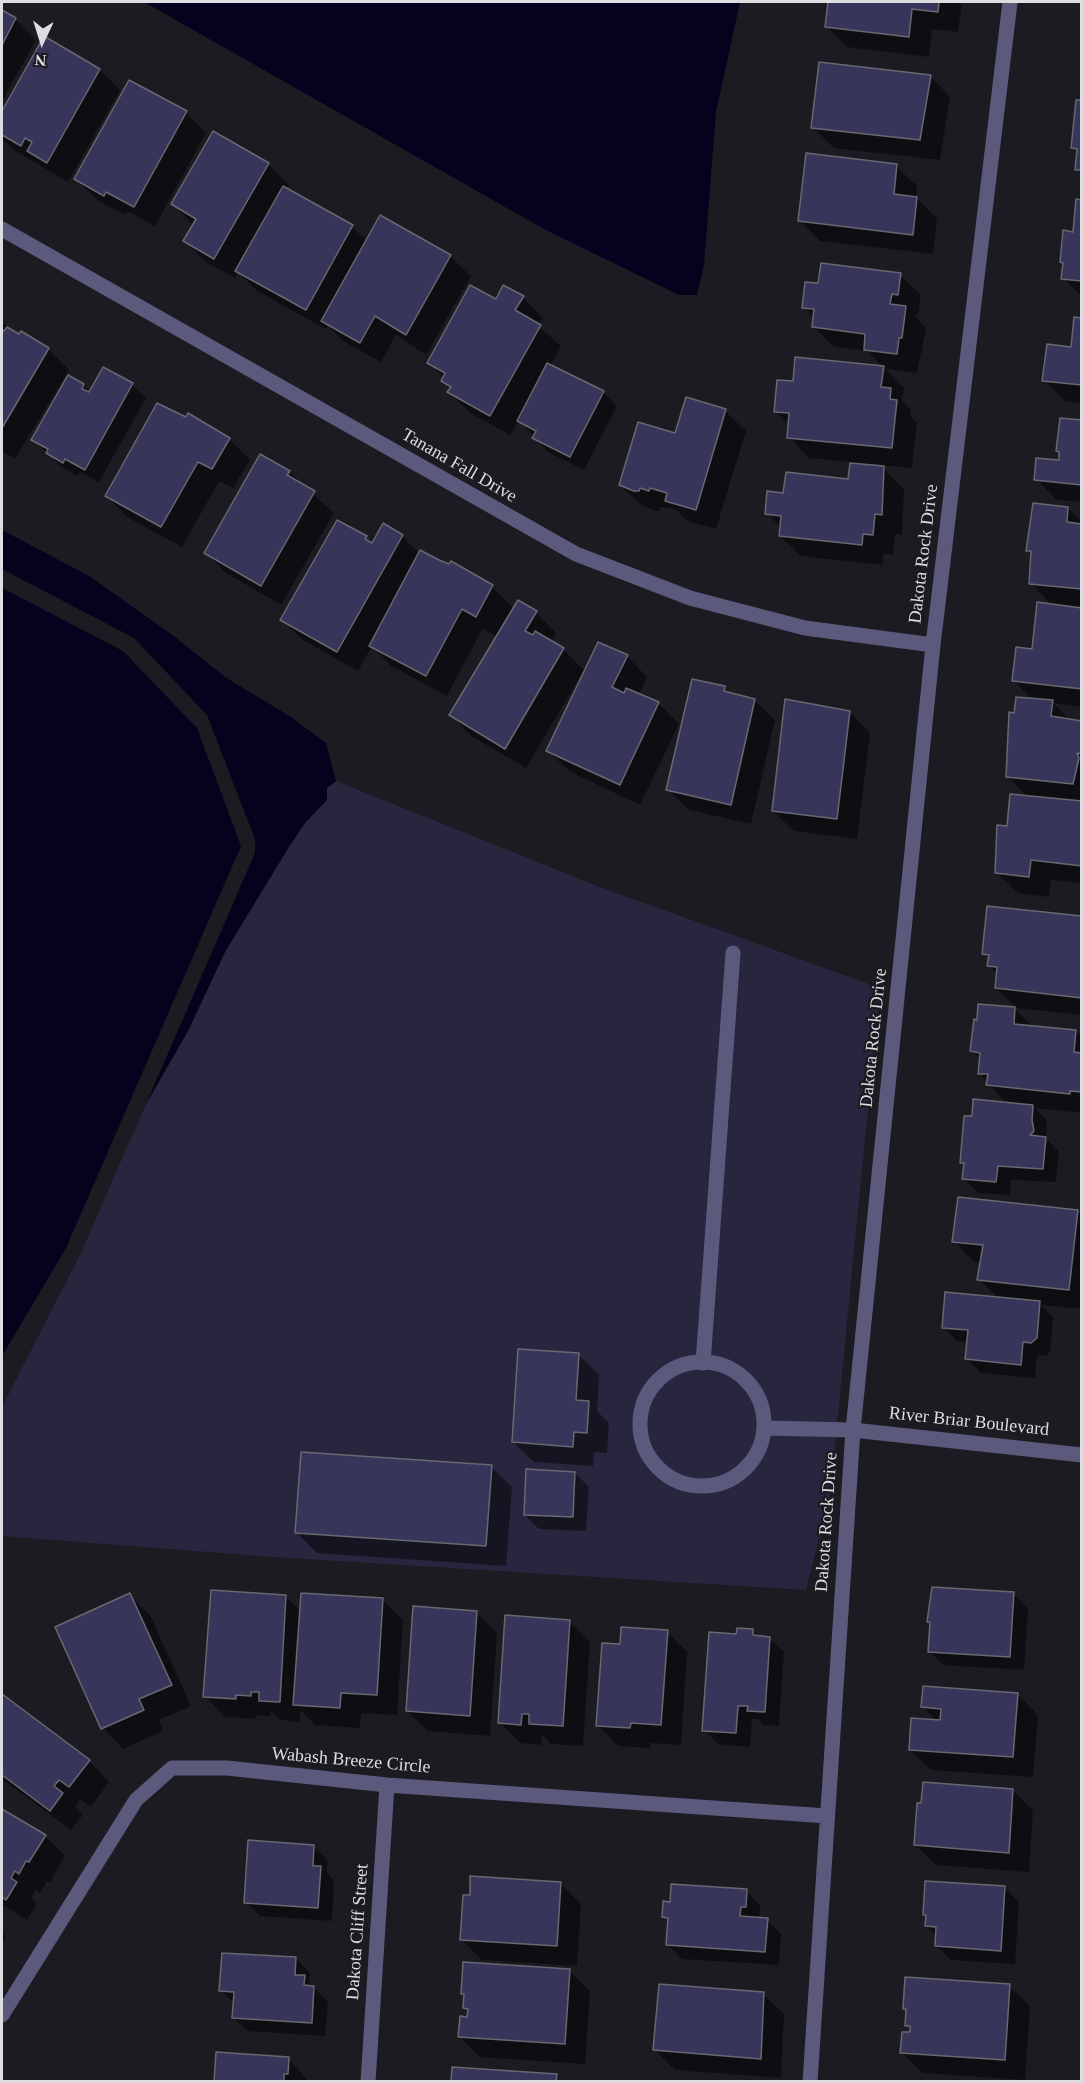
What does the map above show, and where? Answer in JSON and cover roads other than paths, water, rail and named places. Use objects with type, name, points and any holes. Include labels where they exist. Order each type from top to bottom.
[{"type":"street","name":"Dakota Rock Drive","points":[[810,2082],[853,1430],[933,645],[1010,2]]},
{"type":"street","name":"Tanana Fall Drive","points":[[2,229],[576,554],[690,598],[805,628],[933,645]]},
{"type":"street","points":[[702,1363],[733,953]]},
{"type":"street","points":[[691,1362],[712,1362],[732,1369],[748,1382],[759,1398],[765,1418],[764,1428],[764,1438],[756,1456],[743,1472],[726,1482],[706,1487],[686,1485],[667,1476],[651,1462],[642,1443],[639,1422],[643,1401],[654,1383],[671,1370],[691,1362]]},
{"type":"street","name":"River Briar Boulevard","points":[[764,1428],[853,1430],[1082,1455]]},
{"type":"street","name":"Wabash Breeze Circle","points":[[2,2015],[136,1800],[172,1768],[227,1768],[387,1785],[827,1816]]},
{"type":"street","name":"Dakota Cliff Street","points":[[368,2082],[387,1785]]}]
